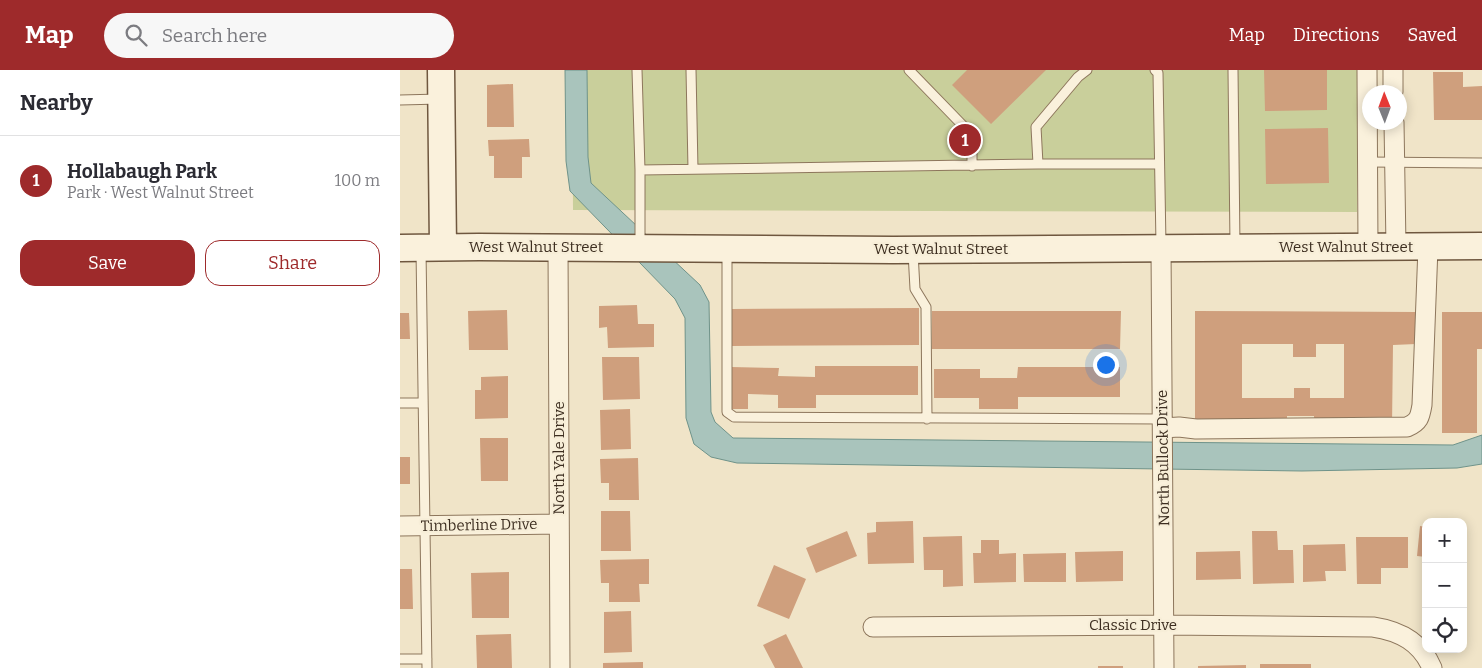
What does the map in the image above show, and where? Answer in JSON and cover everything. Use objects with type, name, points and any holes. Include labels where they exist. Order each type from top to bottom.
[{"type":"main road","points":[[421,248],[441,99],[441,70]]},
{"type":"main road","name":"West Walnut Street","points":[[421,248],[640,247],[913,250],[1482,246]]},
{"type":"street","points":[[1367,70],[1368,247]]},
{"type":"street","points":[[1393,70],[1393,85]]},
{"type":"street","points":[[1394,130],[1396,247]]},
{"type":"street","points":[[1162,427],[1196,429],[1408,427],[1415,424],[1420,418],[1422,404],[1428,247]]},
{"type":"street","name":"North Yale Drive","points":[[558,248],[560,668]]},
{"type":"street","name":"North Bullock Drive","points":[[1161,248],[1164,668]]},
{"type":"street","name":"Timberline Drive","points":[[400,526],[559,524]]},
{"type":"street","name":"Classic Drive","points":[[873,628],[1164,625],[1373,627],[1392,630],[1415,644],[1427,656],[1432,668]]},
{"type":"lane","points":[[637,70],[640,247]]},
{"type":"lane","points":[[691,70],[693,169]]},
{"type":"lane","points":[[909,70],[972,136],[972,166]]},
{"type":"lane","points":[[1038,164],[1036,127],[1078,77],[1087,70]]},
{"type":"lane","points":[[1155,70],[1158,73],[1161,248]]},
{"type":"lane","points":[[1233,70],[1235,248]]},
{"type":"lane","points":[[400,100],[441,99]]},
{"type":"lane","points":[[1368,162],[1482,163]]},
{"type":"lane","points":[[640,170],[1160,164]]},
{"type":"lane","points":[[400,659],[427,663],[421,248]]},
{"type":"lane","points":[[727,248],[728,412],[734,417],[927,419],[1162,427]]},
{"type":"lane","points":[[913,250],[915,289],[926,306],[927,419]]},
{"type":"lane","points":[[400,403],[423,403]]},
{"type":"green space","points":[[572,70],[1357,70],[1357,212],[573,210]]},
{"type":"water","points":[[565,70],[587,70],[588,157],[591,183],[700,285],[709,302],[711,412],[715,422],[733,438],[1453,445],[1482,435],[1482,464],[1457,468],[1302,471],[737,463],[711,457],[694,444],[686,418],[685,318],[675,299],[570,191],[566,161]]},
{"type":"building","points":[[967,70],[1046,70],[991,124],[952,85]]},
{"type":"building","points":[[1264,70],[1327,70],[1327,110],[1265,111]]},
{"type":"building","points":[[1433,72],[1463,72],[1463,87],[1482,86],[1482,120],[1434,120]]},
{"type":"building","points":[[513,84],[514,127],[487,127],[487,85]]},
{"type":"building","points":[[1328,128],[1329,183],[1266,184],[1265,129]]},
{"type":"building","points":[[529,139],[530,157],[522,157],[522,178],[494,178],[494,156],[489,156],[488,140]]},
{"type":"building","points":[[637,305],[638,324],[654,324],[654,347],[608,348],[607,327],[599,328],[599,306]]},
{"type":"building","points":[[919,308],[919,345],[731,346],[731,309]]},
{"type":"building","points":[[507,310],[508,350],[469,350],[468,311]]},
{"type":"building","points":[[932,311],[1121,311],[1120,349],[932,349]]},
{"type":"building","points":[[1195,311],[1416,312],[1416,344],[1393,345],[1392,426],[1314,425],[1314,416],[1287,416],[1287,425],[1195,425]],"holes":[[[1242,344],[1293,344],[1293,357],[1316,357],[1316,344],[1344,344],[1344,398],[1310,398],[1310,388],[1294,388],[1294,398],[1242,398]]]},
{"type":"building","points":[[1442,312],[1482,312],[1482,349],[1477,349],[1477,433],[1442,433]]},
{"type":"building","points":[[400,313],[409,313],[410,339],[400,339]]},
{"type":"building","points":[[602,357],[639,357],[640,399],[603,400]]},
{"type":"building","points":[[815,366],[918,366],[918,395],[816,395],[816,408],[778,408],[778,395],[748,394],[748,409],[731,409],[731,367],[779,368],[778,376],[815,377]]},
{"type":"building","points":[[1018,367],[1120,367],[1120,397],[1018,397],[1018,409],[979,409],[979,398],[934,398],[934,369],[980,369],[980,378],[1017,378]]},
{"type":"building","points":[[508,376],[508,418],[475,419],[475,390],[481,390],[481,377]]},
{"type":"building","points":[[630,409],[631,449],[601,450],[600,410]]},
{"type":"building","points":[[480,438],[508,438],[508,481],[481,481]]},
{"type":"building","points":[[400,457],[410,457],[410,484],[400,484]]},
{"type":"building","points":[[638,458],[639,500],[609,500],[609,483],[601,483],[600,459]]},
{"type":"building","points":[[601,511],[630,511],[631,551],[601,551]]},
{"type":"building","points":[[913,521],[914,563],[868,564],[867,533],[876,532],[876,522]]},
{"type":"building","points":[[1420,526],[1422,526],[1422,557],[1417,556]]},
{"type":"building","points":[[847,531],[857,556],[816,573],[806,548]]},
{"type":"building","points":[[1252,531],[1277,531],[1278,550],[1293,550],[1294,583],[1253,584]]},
{"type":"building","points":[[962,536],[963,586],[943,587],[943,570],[924,570],[923,537]]},
{"type":"building","points":[[1356,537],[1408,537],[1408,568],[1381,568],[1381,584],[1357,584]]},
{"type":"building","points":[[981,540],[999,540],[999,554],[1016,553],[1016,582],[974,583],[973,553],[981,553]]},
{"type":"building","points":[[1345,544],[1346,571],[1325,571],[1326,581],[1303,582],[1303,545]]},
{"type":"building","points":[[1123,551],[1123,581],[1076,582],[1075,552]]},
{"type":"building","points":[[1240,551],[1241,579],[1196,580],[1196,552]]},
{"type":"building","points":[[1066,553],[1066,582],[1024,582],[1023,554]]},
{"type":"building","points":[[649,559],[649,584],[639,584],[640,602],[609,602],[609,583],[601,583],[600,560]]},
{"type":"building","points":[[774,565],[806,579],[789,619],[757,606]]},
{"type":"building","points":[[400,569],[412,569],[413,609],[400,609]]},
{"type":"building","points":[[509,572],[509,618],[472,618],[471,573]]},
{"type":"building","points":[[631,611],[632,652],[604,653],[604,612]]},
{"type":"building","points":[[511,634],[512,668],[477,668],[476,635]]},
{"type":"building","points":[[786,634],[803,668],[775,668],[763,645]]},
{"type":"building","points":[[643,662],[643,668],[603,668],[603,663]]},
{"type":"building","points":[[1260,664],[1311,664],[1311,668],[1260,668]]},
{"type":"building","points":[[1246,665],[1246,668],[1198,668],[1198,666]]},
{"type":"building","points":[[1098,666],[1123,666],[1123,668],[1098,668]]},
{"type":"place","name":"Hollabaugh Park","points":[[965,140]]}]
